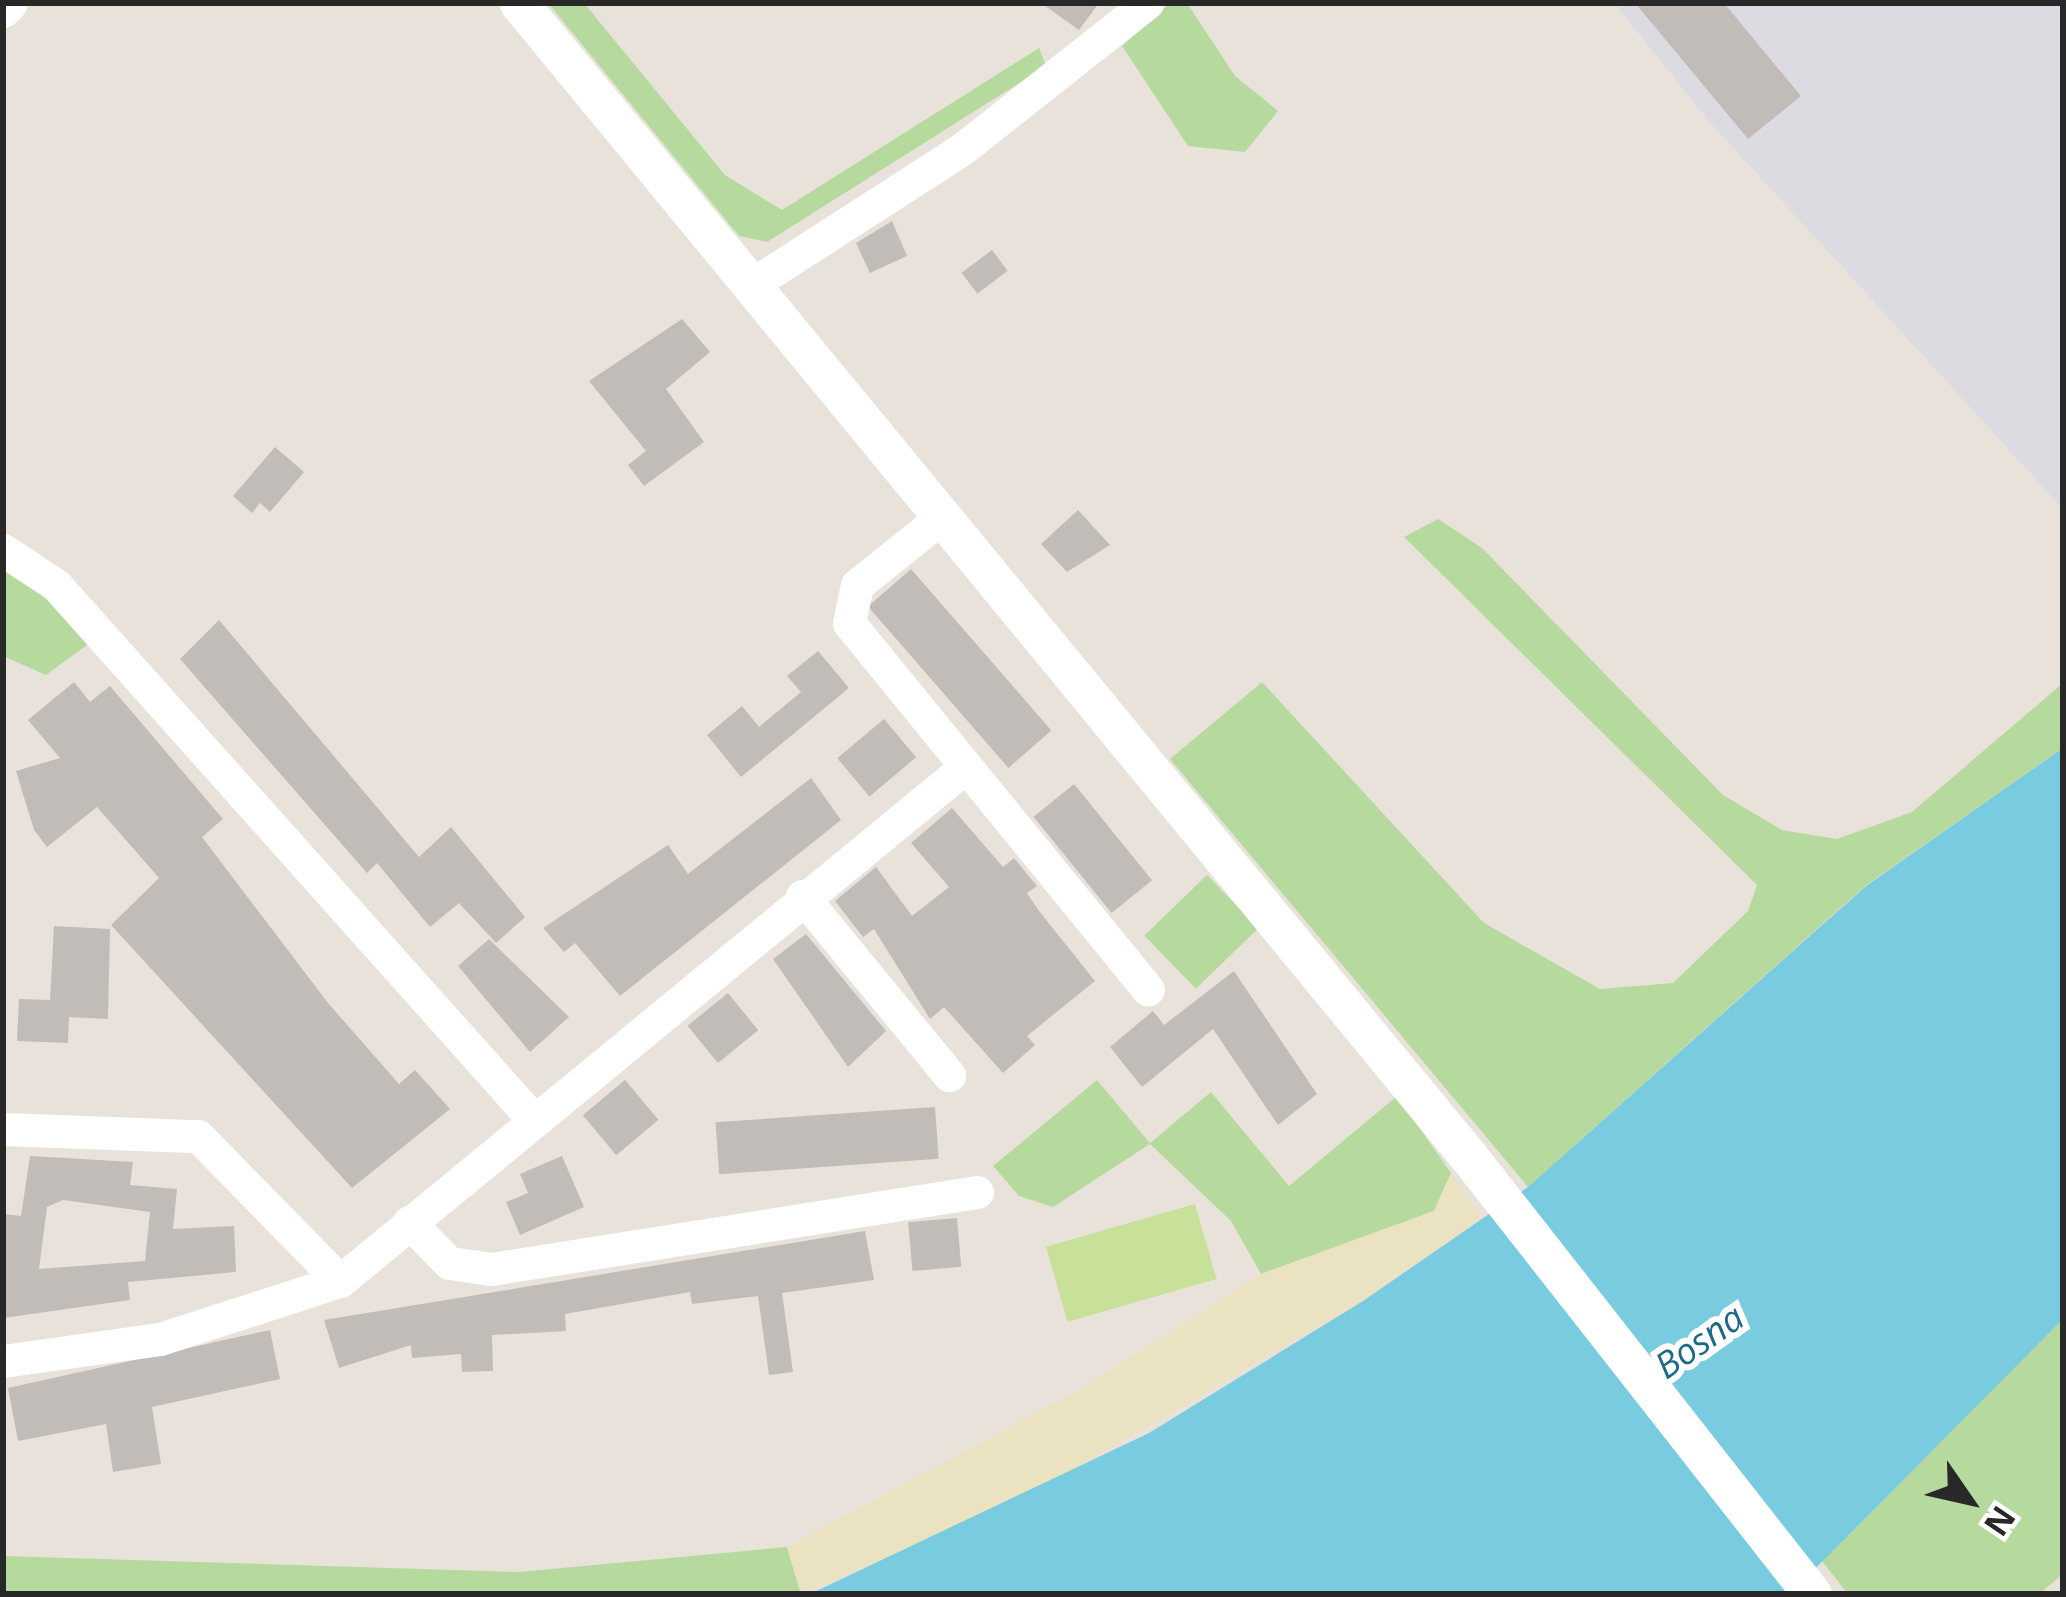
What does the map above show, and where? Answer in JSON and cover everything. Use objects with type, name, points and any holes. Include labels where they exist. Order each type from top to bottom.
[{"type":"street","points":[[3,11],[11,3]]},
{"type":"street","points":[[519,3],[938,520],[1469,1157],[1812,1594]]},
{"type":"street","points":[[751,285],[962,149],[1148,3]]},
{"type":"street","points":[[938,520],[857,585],[847,611],[964,768],[1148,989]]},
{"type":"street","points":[[3,550],[71,602],[532,1118]]},
{"type":"street","points":[[3,1360],[160,1339],[340,1281],[802,896],[964,768]]},
{"type":"street","points":[[802,896],[949,1075]]},
{"type":"street","points":[[3,1129],[198,1136],[340,1281]]},
{"type":"street","points":[[409,1222],[449,1263],[476,1270],[977,1192]]},
{"type":"shaded area","points":[[1614,3],[2063,3],[2063,509],[1708,120]]},
{"type":"green space","points":[[548,3],[584,3],[725,175],[782,210],[1039,48],[1046,66],[767,242],[739,236]]},
{"type":"green space","points":[[1170,3],[1187,3],[1235,76],[1278,111],[1245,152],[1188,146],[1122,46]]},
{"type":"green space","points":[[1438,519],[1482,548],[1723,795],[1782,830],[1837,839],[1912,812],[2063,683],[2063,748],[1865,886],[1528,1187],[1170,759],[1262,682],[1484,923],[1600,989],[1673,983],[1748,911],[1757,885],[1404,537]]},
{"type":"green space","points":[[3,567],[34,581],[91,642],[46,675],[3,656]]},
{"type":"green space","points":[[1207,875],[1258,928],[1196,989],[1144,935]]},
{"type":"green space","points":[[1097,1080],[1150,1143],[1211,1092],[1289,1186],[1397,1096],[1451,1173],[1434,1211],[1261,1274],[1231,1221],[1150,1144],[1053,1207],[1019,1196],[993,1166]]},
{"type":"green space","points":[[1195,1204],[1216,1279],[1068,1322],[1046,1247]]},
{"type":"green space","points":[[2063,1319],[2063,1574],[2039,1594],[1848,1594],[1821,1560]]},
{"type":"green space","points":[[787,1547],[801,1594],[3,1594],[3,1556],[519,1572]]},
{"type":"sand","points":[[1451,1173],[1481,1218],[1363,1301],[1023,1499],[801,1594],[787,1547],[1081,1389],[1261,1274],[1434,1211]]},
{"type":"water","name":"Bosna","points":[[2063,748],[2063,1319],[1790,1594],[810,1594],[1149,1433],[1363,1301],[1528,1187],[1866,886]]},
{"type":"building","points":[[1041,3],[1099,3],[1079,30]]},
{"type":"building","points":[[1635,3],[1724,3],[1801,96],[1748,139]]},
{"type":"building","points":[[892,221],[907,256],[870,273],[856,243]]},
{"type":"building","points":[[992,250],[1008,271],[977,294],[962,273]]},
{"type":"building","points":[[682,319],[710,352],[666,389],[704,442],[644,486],[628,465],[646,451],[589,381]]},
{"type":"building","points":[[275,447],[304,472],[270,512],[260,503],[252,513],[233,496]]},
{"type":"building","points":[[1078,510],[1110,545],[1067,572],[1041,544]]},
{"type":"building","points":[[911,569],[1051,731],[1008,768],[868,606]]},
{"type":"building","points":[[219,620],[419,857],[451,827],[525,917],[496,943],[459,903],[430,927],[377,863],[367,873],[180,659]]},
{"type":"building","points":[[818,651],[849,688],[741,777],[707,735],[742,706],[759,727],[801,692],[787,676]]},
{"type":"building","points":[[74,682],[90,702],[110,686],[223,819],[202,837],[328,1003],[399,1084],[415,1070],[450,1109],[352,1188],[111,925],[159,878],[97,807],[47,847],[34,830],[16,771],[60,758],[28,720]]},
{"type":"building","points":[[884,719],[916,757],[869,797],[837,758]]},
{"type":"building","points":[[811,778],[841,820],[620,996],[575,943],[564,952],[543,928],[668,845],[688,874]]},
{"type":"building","points":[[1074,784],[1152,880],[1112,913],[1034,817]]},
{"type":"building","points":[[952,808],[1003,867],[1014,858],[1037,886],[1027,893],[1095,981],[1027,1036],[1035,1045],[1003,1073],[944,1007],[930,1019],[874,929],[863,937],[835,901],[876,867],[912,916],[949,887],[911,843]]},
{"type":"building","points":[[54,926],[110,929],[108,1019],[69,1017],[68,1043],[17,1041],[19,999],[50,1000]]},
{"type":"building","points":[[806,934],[886,1031],[848,1067],[773,959]]},
{"type":"building","points":[[489,939],[569,1017],[530,1052],[458,966]]},
{"type":"building","points":[[1234,971],[1317,1094],[1278,1125],[1213,1029],[1142,1087],[1110,1047],[1153,1011],[1164,1025]]},
{"type":"building","points":[[728,993],[758,1030],[718,1063],[688,1026]]},
{"type":"building","points":[[625,1080],[658,1120],[616,1155],[583,1115]]},
{"type":"building","points":[[935,1107],[939,1159],[719,1174],[716,1122]]},
{"type":"building","points":[[30,1156],[133,1162],[130,1185],[177,1189],[173,1229],[234,1226],[236,1272],[128,1282],[130,1300],[3,1318],[3,1214],[21,1216]],"holes":[[[63,1200],[150,1212],[145,1261],[39,1269],[47,1207]]]},
{"type":"building","points":[[562,1156],[584,1207],[520,1235],[506,1202],[528,1193],[520,1174]]},
{"type":"building","points":[[957,1218],[961,1267],[912,1271],[908,1222]]},
{"type":"building","points":[[865,1231],[874,1280],[782,1293],[793,1372],[769,1375],[758,1296],[692,1304],[690,1292],[565,1314],[566,1331],[492,1335],[493,1371],[462,1372],[461,1354],[412,1358],[411,1345],[339,1368],[324,1320]]},
{"type":"building","points":[[270,1330],[280,1379],[152,1407],[161,1464],[113,1472],[106,1424],[18,1441],[8,1388]]}]
